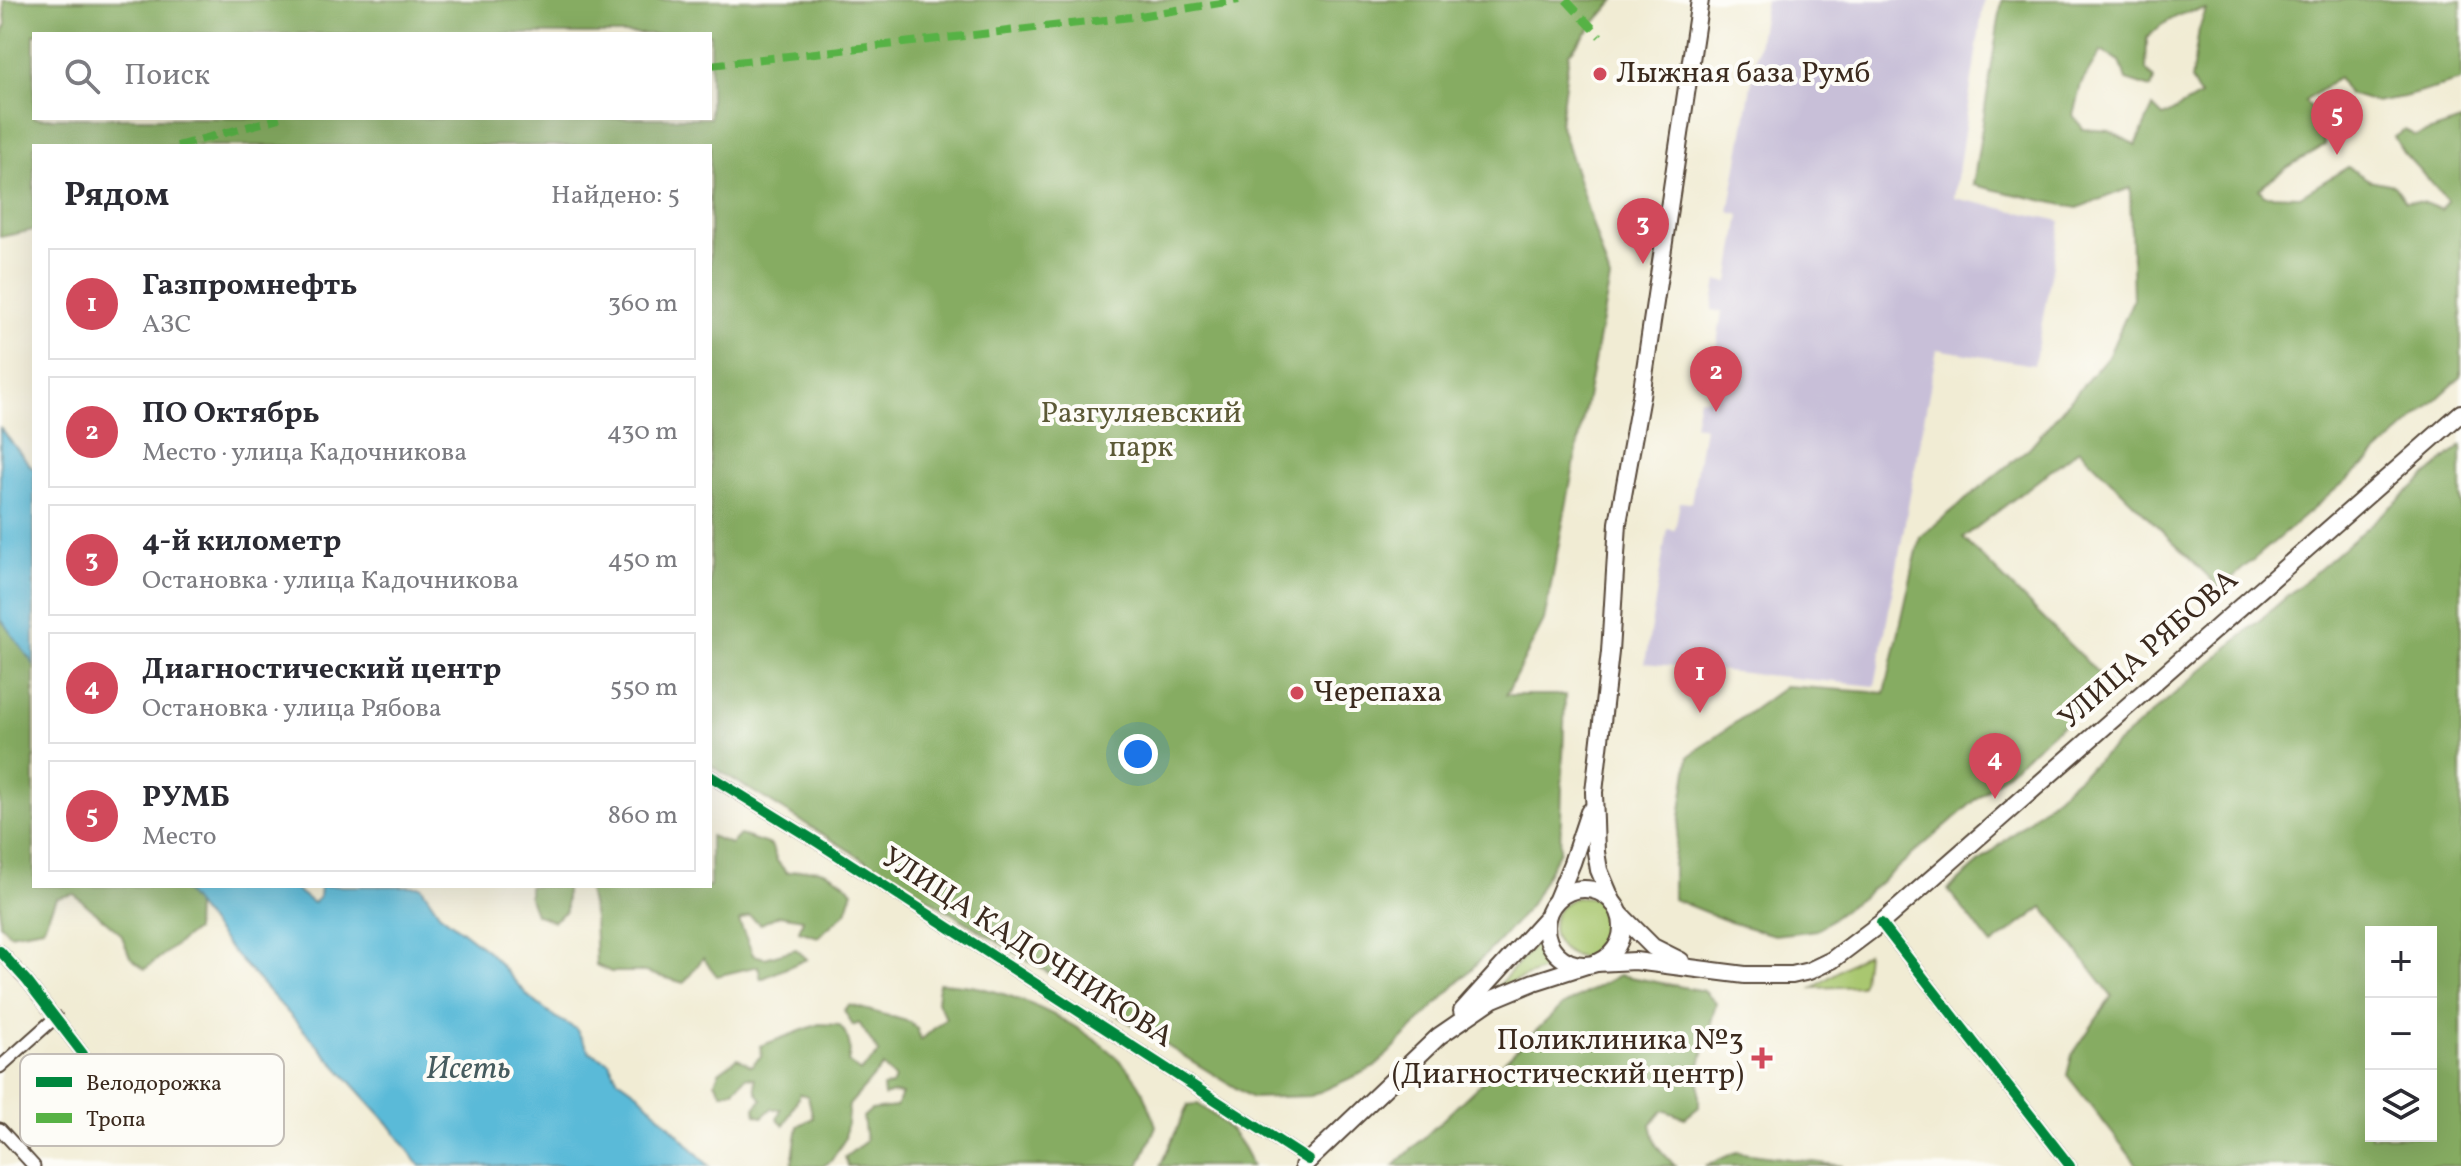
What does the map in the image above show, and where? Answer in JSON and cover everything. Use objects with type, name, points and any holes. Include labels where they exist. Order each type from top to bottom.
[{"type":"main road","points":[[1439,1036],[1547,917],[1582,837],[1594,792],[1610,652],[1618,523],[1641,396],[1700,0]]},
{"type":"main road","name":"УЛИЦА РЯБОВА","points":[[1697,968],[1771,977],[1798,974],[1832,960],[1881,923],[2461,413]]},
{"type":"main road","points":[[1547,917],[1547,935],[1554,951],[1569,962],[1591,964],[1611,954],[1620,938],[1621,920],[1599,870],[1594,792]]},
{"type":"main road","points":[[1556,901],[1580,889],[1598,892],[1653,947],[1697,968]]},
{"type":"main road","name":"УЛИЦА КАДОЧНИКОВА","points":[[1306,1163],[1439,1036],[1493,999],[1591,964],[1622,960],[1697,968]]},
{"type":"street","name":"УЛИЦА КАДОЧНИКОВА","points":[[712,777],[853,865],[1306,1163]]},
{"type":"street","points":[[1881,923],[2070,1166]]},
{"type":"street","points":[[0,951],[83,1054]]},
{"type":"street","points":[[0,1067],[56,1017]]},
{"type":"street","points":[[0,1129],[34,1166]]},
{"type":"shaded area","points":[[1766,0],[1984,0],[1954,198],[2061,221],[2034,365],[1937,349],[1875,686],[1645,663],[1667,529],[1675,530],[1680,502],[1691,503],[1704,427],[1694,425],[1699,398],[1708,399],[1722,312],[1712,310],[1717,281],[1729,282],[1740,215],[1729,212]]},
{"type":"green space","name":"Разгуляевский парк","points":[[3,0],[1615,0],[1569,53],[1560,123],[1610,279],[1544,621],[1506,695],[1565,695],[1560,850],[1530,906],[1375,1067],[1311,1096],[1252,1098],[712,766],[712,144],[32,144],[32,230],[0,237],[0,43],[6,24]]},
{"type":"green space","points":[[2002,0],[2461,0],[2461,81],[2375,102],[2348,94],[2338,78],[2305,101],[2317,118],[2325,145],[2259,189],[2264,195],[2300,196],[2348,167],[2369,180],[2394,185],[2406,201],[2423,202],[2441,210],[2448,201],[2403,152],[2394,137],[2405,130],[2416,136],[2461,121],[2461,377],[2362,467],[2220,588],[2079,449],[1963,538],[2109,684],[1874,888],[1817,930],[1774,935],[1730,922],[1673,899],[1673,865],[1689,756],[1786,686],[1885,693],[1920,537],[2030,447],[2109,355],[2133,300],[2130,188],[2077,208],[1973,185]],"holes":[[[2206,10],[2199,29],[2191,80],[2200,96],[2163,117],[2153,107],[2136,145],[2109,131],[2083,129],[2073,115],[2081,84],[2101,51],[2120,61],[2126,80],[2151,88],[2154,79],[2146,70],[2147,38],[2174,18]]]},
{"type":"green space","points":[[2461,446],[2461,1166],[2138,1166],[2067,1075],[2072,1055],[2112,996],[2043,907],[1992,945],[1948,890]]},
{"type":"green space","points":[[0,618],[32,662],[32,888],[182,888],[196,905],[195,930],[145,969],[130,957],[121,934],[74,894],[56,898],[43,928],[10,934],[0,924]]},
{"type":"green space","points":[[740,835],[771,845],[777,861],[787,873],[806,869],[823,871],[853,891],[846,912],[818,937],[799,931],[803,919],[779,915],[761,924],[749,916],[739,921],[753,955],[765,958],[796,949],[807,959],[761,979],[758,966],[717,976],[703,958],[684,983],[645,972],[611,972],[596,965],[594,918],[587,888],[712,888],[712,837],[731,844]]},
{"type":"green space","points":[[529,888],[566,888],[566,911],[553,921],[535,914]]},
{"type":"green space","points":[[1583,897],[1594,899],[1604,906],[1611,916],[1611,938],[1604,948],[1594,955],[1583,957],[1572,955],[1562,948],[1555,938],[1553,927],[1555,916],[1562,906],[1572,899]]},
{"type":"green space","points":[[1540,939],[1545,952],[1557,965],[1496,988]]},
{"type":"green space","points":[[1866,953],[1860,986],[1813,988]]},
{"type":"green space","points":[[1619,975],[1704,991],[1716,1003],[1699,1069],[1699,1107],[1685,1118],[1663,1110],[1651,1124],[1656,1145],[1675,1166],[1394,1166],[1562,1006]]},
{"type":"green space","points":[[939,983],[981,988],[1025,1002],[1072,1025],[1114,1056],[1143,1091],[1156,1126],[1139,1166],[848,1166],[845,1157],[866,1141],[863,1117],[871,1110],[896,1107],[902,1094],[884,1096],[883,1087],[892,1085],[895,1079],[883,1066],[849,1105],[845,1139],[831,1161],[823,1166],[794,1166],[798,1126],[813,1118],[808,1096],[800,1094],[784,1126],[777,1119],[781,1109],[771,1109],[762,1117],[756,1115],[755,1108],[762,1100],[756,1091],[755,1078],[746,1077],[734,1090],[722,1093],[715,1082],[719,1072],[738,1058],[751,1066],[762,1055],[760,1046],[819,1024],[839,1025],[849,1042],[848,1062],[860,1072],[879,1053],[859,1023],[853,1026],[844,1010],[850,1005],[910,1022],[921,1040],[946,1018],[937,1002]]},
{"type":"green space","points":[[1198,1104],[1230,1130],[1252,1166],[1160,1166],[1188,1105]]},
{"type":"green space","points":[[1736,1152],[1843,1166],[1705,1166]]},
{"type":"water","points":[[0,428],[32,468],[32,662],[0,618]]},
{"type":"water","name":"Исеть","points":[[182,888],[294,888],[313,903],[319,898],[320,888],[422,888],[439,913],[489,952],[529,997],[576,1029],[590,1052],[609,1062],[617,1078],[638,1093],[709,1166],[420,1166],[388,1123],[232,951]]},
{"type":"marked path","points":[[712,65],[1140,16],[1239,0]]},
{"type":"marked path","points":[[1566,0],[1600,36]]},
{"type":"marked path","points":[[184,144],[273,120]]},
{"type":"cycle path","points":[[712,777],[1308,1160]]},
{"type":"cycle path","points":[[1881,923],[2070,1166]]},
{"type":"cycle path","points":[[0,951],[83,1054]]},
{"type":"place","name":"Лыжная база Румб","points":[[1600,74]]},
{"type":"place","name":"РУМБ","points":[[2337,155]]},
{"type":"place","name":"4-й километр","points":[[1643,264]]},
{"type":"place","name":"ПО Октябрь","points":[[1716,412]]},
{"type":"place","name":"Черепаха","points":[[1297,693]]},
{"type":"place","name":"Газпромнефть","points":[[1700,713]]},
{"type":"place","name":"Диагностический центр","points":[[1995,799]]},
{"type":"place","name":"Поликлиника №3 (Диагностический центр)","points":[[1762,1058]]}]
